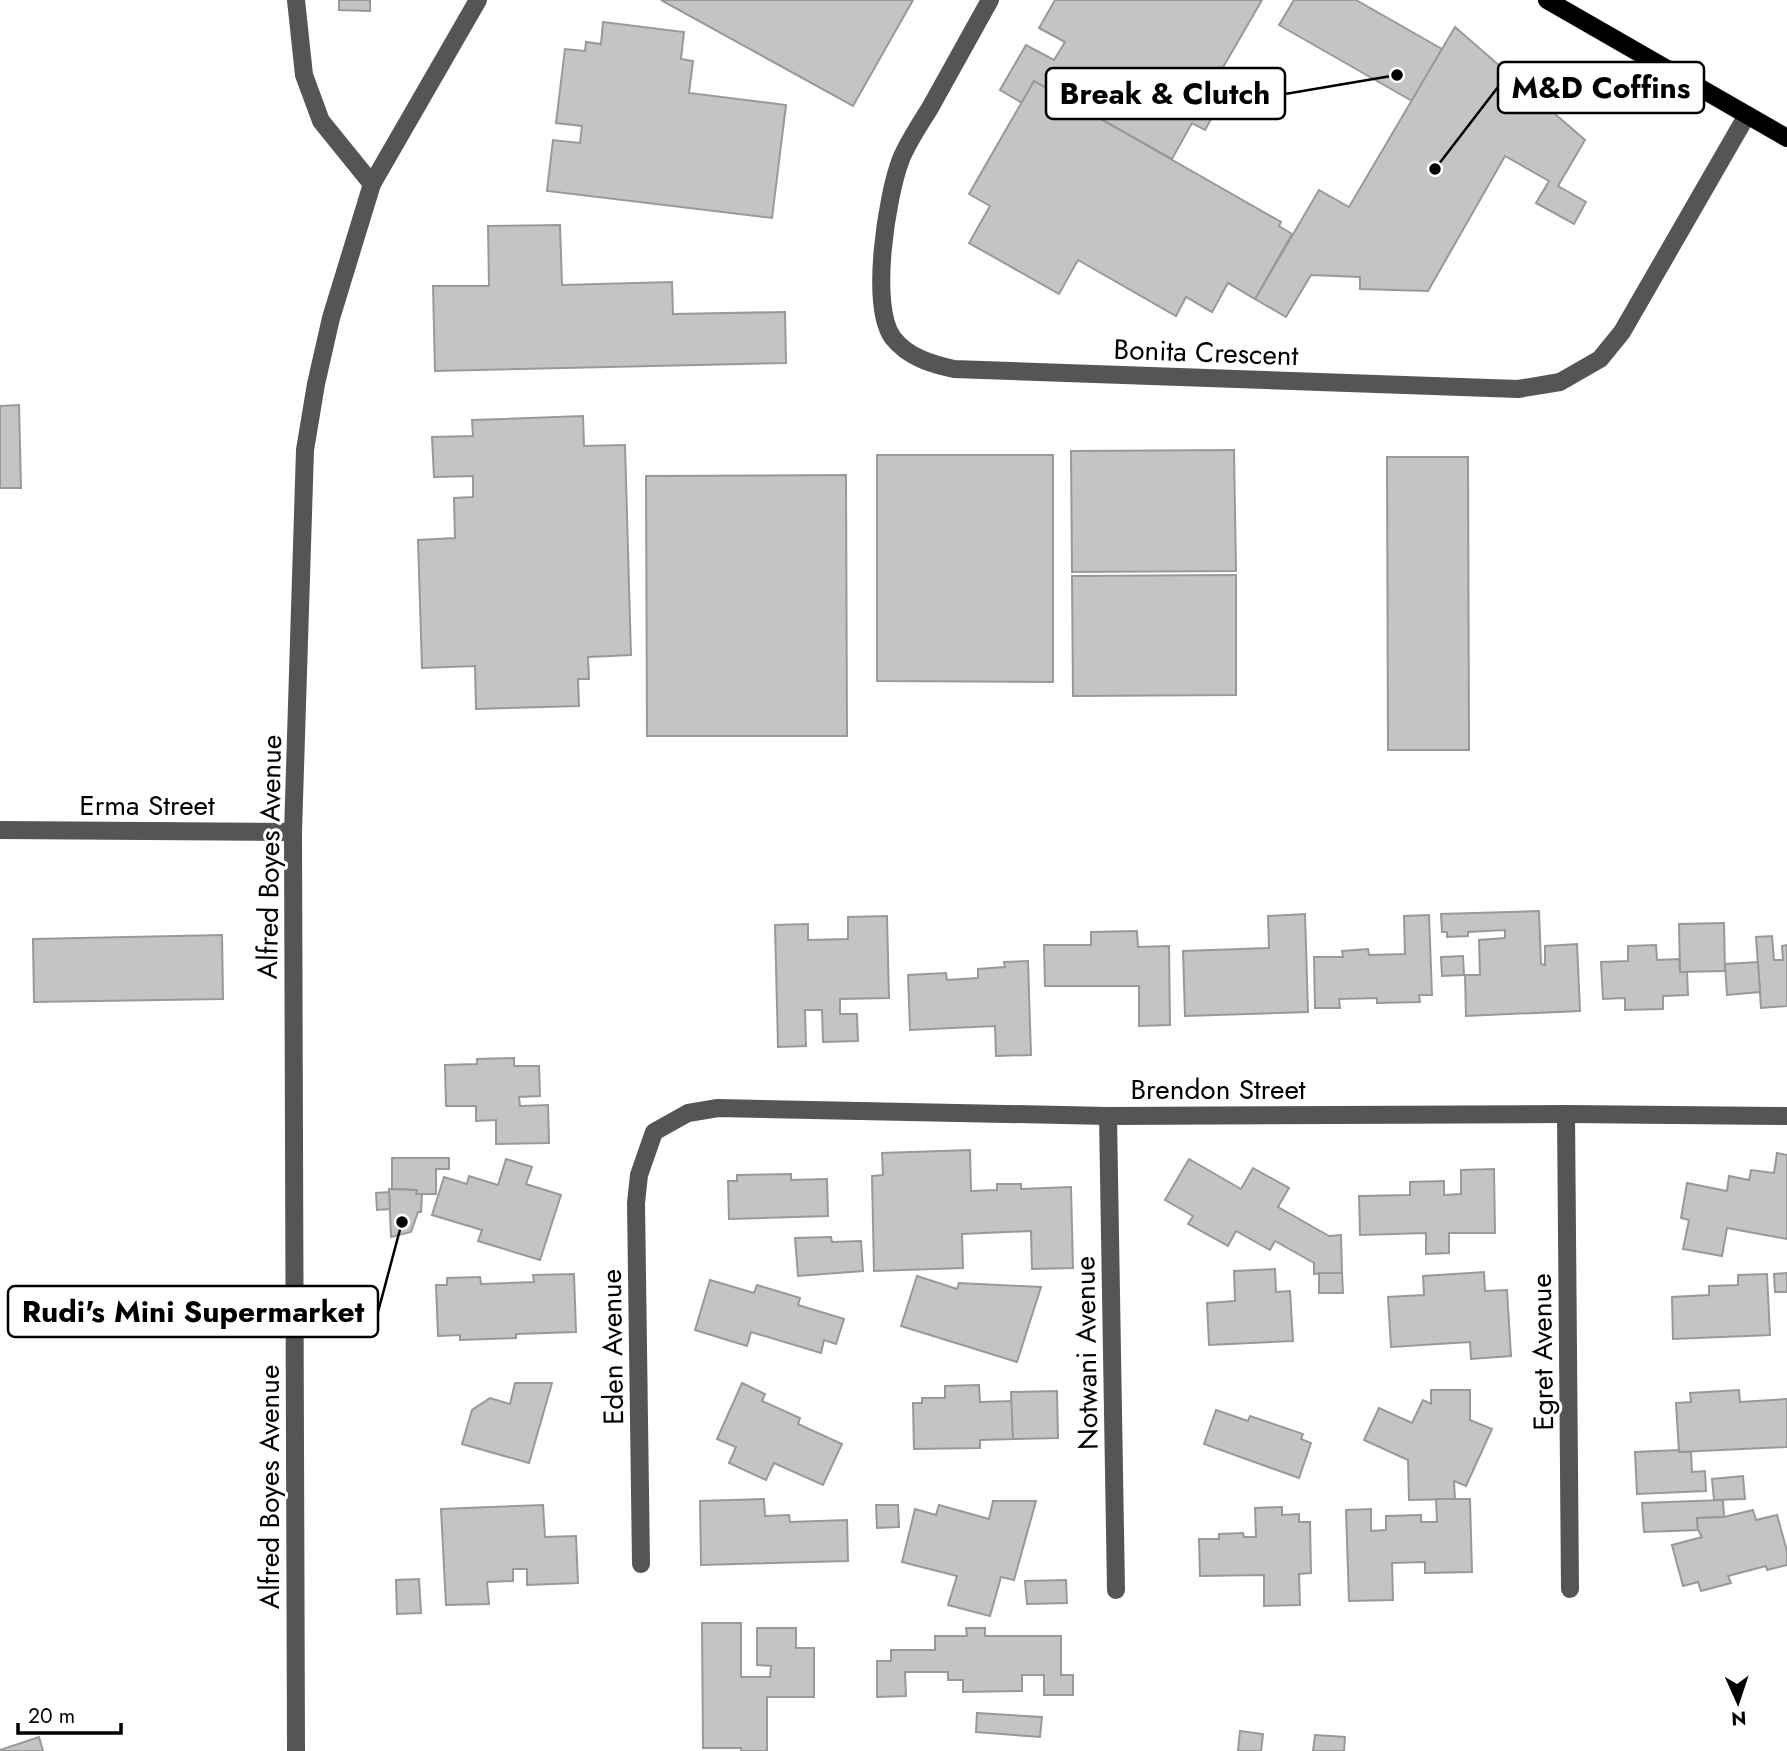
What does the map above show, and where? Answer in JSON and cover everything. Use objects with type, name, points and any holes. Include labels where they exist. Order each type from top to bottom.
[{"type":"main road","points":[[1548,0],[1787,138]]},
{"type":"street","points":[[296,0],[304,75],[321,121],[372,184]]},
{"type":"street","name":"Alfred Boyes Avenue","points":[[296,1751],[293,832],[305,450],[331,318],[372,184],[478,0]]},
{"type":"street","name":"Bonita Crescent","points":[[990,0],[901,159],[888,207],[883,247],[881,289],[886,322],[892,337],[907,351],[928,364],[954,369],[1518,389],[1560,382],[1600,359],[1622,332],[1746,115]]},
{"type":"street","name":"Erma Street","points":[[0,830],[293,832]]},
{"type":"street","name":"Brendon Street","points":[[654,1132],[688,1113],[718,1108],[1108,1116],[1787,1116]]},
{"type":"street","name":"Egret Avenue","points":[[1566,1114],[1570,1589]]},
{"type":"street","name":"Notwani Avenue","points":[[1108,1116],[1116,1590]]},
{"type":"street","name":"Eden Avenue","points":[[641,1564],[636,1203],[639,1175],[654,1132]]},
{"type":"building","points":[[339,0],[370,0],[370,11],[339,10]]},
{"type":"building","points":[[661,0],[913,0],[853,106]]},
{"type":"building","points":[[1055,0],[1262,0],[1218,76],[1231,84],[1205,130],[1192,123],[1172,159],[1034,81],[1022,103],[1000,90],[1026,45],[1054,60],[1065,42],[1039,28]]},
{"type":"building","points":[[1294,0],[1356,0],[1442,49],[1412,101],[1279,25]]},
{"type":"building","points":[[603,22],[684,32],[681,59],[693,61],[689,93],[786,105],[772,218],[547,191],[553,140],[580,143],[582,126],[556,123],[565,49],[585,51],[586,42],[601,44]]},
{"type":"building","points":[[1455,27],[1585,140],[1558,186],[1586,202],[1574,224],[1536,203],[1549,181],[1505,156],[1428,291],[1360,289],[1360,277],[1311,275],[1286,317],[1255,299],[1319,190],[1349,207]]},
{"type":"building","points":[[1034,81],[1281,222],[1279,226],[1292,234],[1255,299],[1228,283],[1212,312],[1186,297],[1176,316],[1078,260],[1059,294],[969,243],[990,206],[969,194]]},
{"type":"building","points":[[560,225],[562,285],[672,282],[673,314],[785,312],[786,363],[435,371],[433,286],[489,286],[488,226]]},
{"type":"building","points":[[19,405],[21,488],[0,488],[0,406]]},
{"type":"building","points":[[583,416],[584,446],[625,445],[631,655],[588,657],[589,679],[578,679],[579,706],[476,709],[475,666],[422,668],[418,540],[455,538],[454,498],[473,497],[473,476],[434,477],[432,437],[473,436],[472,420]]},
{"type":"building","points":[[1234,450],[1236,571],[1072,572],[1071,451]]},
{"type":"building","points":[[877,455],[1053,455],[1053,682],[877,681]]},
{"type":"building","points":[[1387,457],[1468,457],[1469,750],[1388,750]]},
{"type":"building","points":[[846,475],[847,736],[647,736],[646,476]]},
{"type":"building","points":[[1236,575],[1236,695],[1073,696],[1072,576]]},
{"type":"building","points":[[1539,911],[1541,964],[1545,965],[1545,946],[1577,944],[1580,1011],[1466,1016],[1465,975],[1480,975],[1479,940],[1505,938],[1505,930],[1468,932],[1468,936],[1447,937],[1447,932],[1442,932],[1441,914]]},
{"type":"building","points":[[1305,914],[1308,1012],[1185,1016],[1183,951],[1269,948],[1268,916]]},
{"type":"building","points":[[1429,915],[1432,995],[1419,995],[1420,1002],[1377,1003],[1377,998],[1339,999],[1340,1008],[1315,1008],[1314,957],[1343,957],[1342,951],[1368,949],[1369,955],[1405,954],[1404,916]]},
{"type":"building","points":[[887,916],[889,998],[840,999],[840,1014],[857,1014],[858,1041],[823,1042],[822,1010],[805,1010],[806,1046],[778,1047],[775,925],[808,924],[808,940],[848,939],[848,917]]},
{"type":"building","points":[[1724,923],[1725,971],[1680,972],[1679,924]]},
{"type":"building","points":[[1137,931],[1138,947],[1169,946],[1170,1025],[1139,1026],[1139,986],[1045,986],[1044,945],[1091,945],[1091,932]]},
{"type":"building","points":[[222,935],[223,999],[34,1002],[33,939]]},
{"type":"building","points":[[1772,936],[1774,960],[1783,960],[1782,946],[1787,945],[1787,1006],[1761,1008],[1756,937]]},
{"type":"building","points":[[1656,945],[1657,960],[1679,959],[1680,972],[1687,972],[1688,995],[1663,996],[1663,1009],[1625,1010],[1625,998],[1603,999],[1601,962],[1628,961],[1628,946]]},
{"type":"building","points":[[1463,956],[1464,975],[1442,976],[1441,957]]},
{"type":"building","points":[[1028,961],[1031,1055],[996,1056],[995,1026],[910,1030],[908,975],[946,973],[947,980],[978,978],[978,969],[1005,967],[1004,962]]},
{"type":"building","points":[[1758,962],[1760,992],[1727,995],[1725,964]]},
{"type":"building","points":[[514,1058],[514,1066],[539,1066],[540,1096],[519,1097],[520,1106],[548,1105],[549,1143],[496,1144],[496,1120],[476,1121],[476,1106],[446,1106],[445,1065],[477,1064],[477,1059]]},
{"type":"building","points":[[970,1150],[971,1191],[997,1190],[997,1184],[1021,1184],[1021,1189],[1071,1187],[1073,1268],[1032,1269],[1031,1231],[962,1234],[963,1268],[874,1271],[872,1176],[883,1175],[882,1153]]},
{"type":"building","points":[[1777,1153],[1787,1155],[1787,1239],[1727,1228],[1722,1256],[1683,1249],[1689,1220],[1681,1218],[1687,1183],[1727,1191],[1729,1176],[1749,1180],[1751,1170],[1774,1173]]},
{"type":"building","points":[[392,1158],[449,1158],[449,1169],[436,1169],[436,1194],[416,1194],[417,1190],[392,1189]]},
{"type":"building","points":[[506,1159],[532,1167],[526,1184],[561,1195],[540,1260],[478,1241],[482,1230],[432,1215],[444,1177],[467,1184],[469,1176],[498,1185]]},
{"type":"building","points":[[1189,1159],[1241,1189],[1253,1168],[1289,1188],[1278,1207],[1329,1236],[1341,1235],[1342,1273],[1314,1274],[1314,1263],[1275,1241],[1270,1250],[1236,1231],[1228,1246],[1188,1224],[1193,1216],[1165,1200]]},
{"type":"building","points":[[1494,1169],[1495,1233],[1449,1233],[1449,1253],[1426,1254],[1426,1233],[1360,1235],[1359,1196],[1410,1195],[1410,1182],[1444,1181],[1444,1195],[1461,1194],[1461,1170]]},
{"type":"building","points":[[791,1174],[791,1180],[827,1179],[828,1216],[729,1219],[728,1181],[737,1181],[737,1175]]},
{"type":"building","points":[[389,1189],[417,1190],[416,1194],[422,1194],[421,1212],[418,1212],[411,1232],[391,1237]]},
{"type":"building","points":[[389,1192],[390,1209],[377,1210],[376,1193]]},
{"type":"building","points":[[831,1237],[832,1242],[861,1241],[863,1271],[798,1276],[795,1238]]},
{"type":"building","points":[[1275,1269],[1276,1292],[1290,1291],[1293,1341],[1209,1345],[1207,1303],[1235,1301],[1234,1271]]},
{"type":"building","points":[[1484,1272],[1485,1291],[1507,1290],[1511,1356],[1471,1359],[1470,1342],[1391,1347],[1388,1297],[1424,1295],[1423,1276]]},
{"type":"building","points":[[1319,1273],[1342,1273],[1343,1293],[1319,1293]]},
{"type":"building","points":[[1787,1273],[1787,1292],[1775,1292],[1774,1274]]},
{"type":"building","points":[[574,1274],[576,1332],[516,1334],[516,1338],[460,1340],[460,1335],[438,1336],[436,1285],[447,1285],[447,1278],[480,1277],[481,1284],[534,1282],[533,1275]]},
{"type":"building","points":[[1767,1274],[1770,1335],[1673,1339],[1672,1297],[1709,1295],[1709,1286],[1738,1285],[1738,1275]]},
{"type":"building","points":[[917,1276],[957,1289],[959,1283],[1041,1287],[1017,1362],[901,1326]]},
{"type":"building","points":[[710,1280],[754,1293],[757,1285],[800,1298],[798,1305],[844,1319],[836,1344],[824,1340],[821,1353],[751,1332],[747,1346],[695,1330]]},
{"type":"building","points":[[515,1383],[552,1383],[529,1463],[462,1444],[472,1410],[490,1398],[510,1404]]},
{"type":"building","points":[[742,1383],[765,1394],[762,1401],[800,1418],[798,1424],[842,1444],[823,1485],[774,1463],[766,1480],[729,1463],[736,1447],[717,1439]]},
{"type":"building","points":[[979,1385],[980,1402],[1012,1401],[1013,1439],[980,1440],[980,1448],[914,1449],[913,1403],[922,1403],[922,1398],[945,1398],[945,1386]]},
{"type":"building","points":[[1431,1390],[1470,1390],[1470,1420],[1492,1429],[1466,1486],[1454,1481],[1455,1499],[1409,1500],[1408,1460],[1364,1440],[1379,1408],[1412,1423],[1423,1400],[1431,1404]]},
{"type":"building","points":[[1739,1390],[1740,1402],[1787,1399],[1787,1447],[1679,1452],[1676,1403],[1691,1402],[1690,1393]]},
{"type":"building","points":[[1057,1391],[1058,1438],[1013,1439],[1011,1392]]},
{"type":"building","points":[[1216,1410],[1248,1421],[1250,1416],[1303,1434],[1301,1439],[1311,1443],[1299,1478],[1204,1444]]},
{"type":"building","points":[[1635,1452],[1691,1452],[1692,1472],[1705,1471],[1706,1491],[1637,1494]]},
{"type":"building","points":[[1743,1476],[1745,1499],[1714,1500],[1712,1479]]},
{"type":"building","points":[[764,1499],[765,1516],[789,1515],[790,1522],[847,1520],[848,1561],[701,1565],[700,1501]]},
{"type":"building","points":[[1436,1499],[1470,1499],[1472,1572],[1425,1573],[1425,1562],[1392,1563],[1393,1600],[1349,1601],[1346,1510],[1371,1509],[1371,1531],[1386,1530],[1386,1516],[1421,1515],[1421,1522],[1437,1522]]},
{"type":"building","points":[[1723,1500],[1724,1517],[1697,1518],[1698,1530],[1644,1532],[1642,1503]]},
{"type":"building","points":[[993,1501],[1036,1501],[1014,1580],[1001,1577],[990,1616],[948,1605],[957,1576],[902,1562],[915,1509],[936,1515],[939,1505],[989,1519]]},
{"type":"building","points":[[543,1505],[545,1537],[576,1536],[578,1583],[527,1585],[527,1569],[513,1569],[513,1581],[487,1582],[489,1604],[446,1605],[441,1509]]},
{"type":"building","points":[[876,1505],[898,1505],[899,1527],[877,1528]]},
{"type":"building","points":[[1282,1507],[1282,1515],[1299,1514],[1299,1522],[1310,1522],[1311,1573],[1299,1574],[1300,1605],[1264,1606],[1264,1575],[1200,1576],[1199,1539],[1219,1539],[1219,1534],[1243,1533],[1244,1537],[1256,1537],[1255,1508]]},
{"type":"building","points":[[1753,1510],[1756,1520],[1777,1515],[1787,1551],[1787,1565],[1767,1570],[1766,1566],[1728,1576],[1731,1583],[1701,1591],[1698,1582],[1683,1586],[1672,1545],[1702,1537],[1697,1518],[1724,1517]]},
{"type":"building","points":[[419,1579],[421,1613],[397,1614],[396,1580]]},
{"type":"building","points":[[1066,1580],[1067,1603],[1027,1604],[1025,1581]]},
{"type":"building","points":[[702,1623],[741,1623],[741,1677],[770,1677],[771,1666],[757,1665],[757,1628],[796,1628],[796,1648],[814,1648],[814,1697],[767,1697],[767,1751],[703,1748]]},
{"type":"building","points":[[966,1628],[985,1628],[985,1636],[1061,1636],[1061,1675],[1073,1675],[1073,1695],[1044,1695],[1044,1675],[1022,1675],[1022,1691],[963,1692],[963,1680],[948,1680],[948,1672],[905,1672],[906,1696],[877,1697],[877,1661],[891,1661],[891,1650],[935,1650],[935,1636],[967,1636]]},
{"type":"building","points":[[977,1713],[1042,1717],[1040,1737],[976,1732]]},
{"type":"building","points":[[1240,1731],[1263,1734],[1261,1751],[1238,1751]]},
{"type":"building","points":[[1315,1735],[1345,1737],[1344,1751],[1313,1751]]},
{"type":"building","points":[[39,1737],[43,1751],[0,1751],[0,1750]]},
{"type":"place","name":"Break & Clutch","points":[[1397,75]]},
{"type":"place","name":"M&D Coffins","points":[[1435,169]]},
{"type":"place","name":"Rudi's Mini Supermarket","points":[[402,1222]]}]
